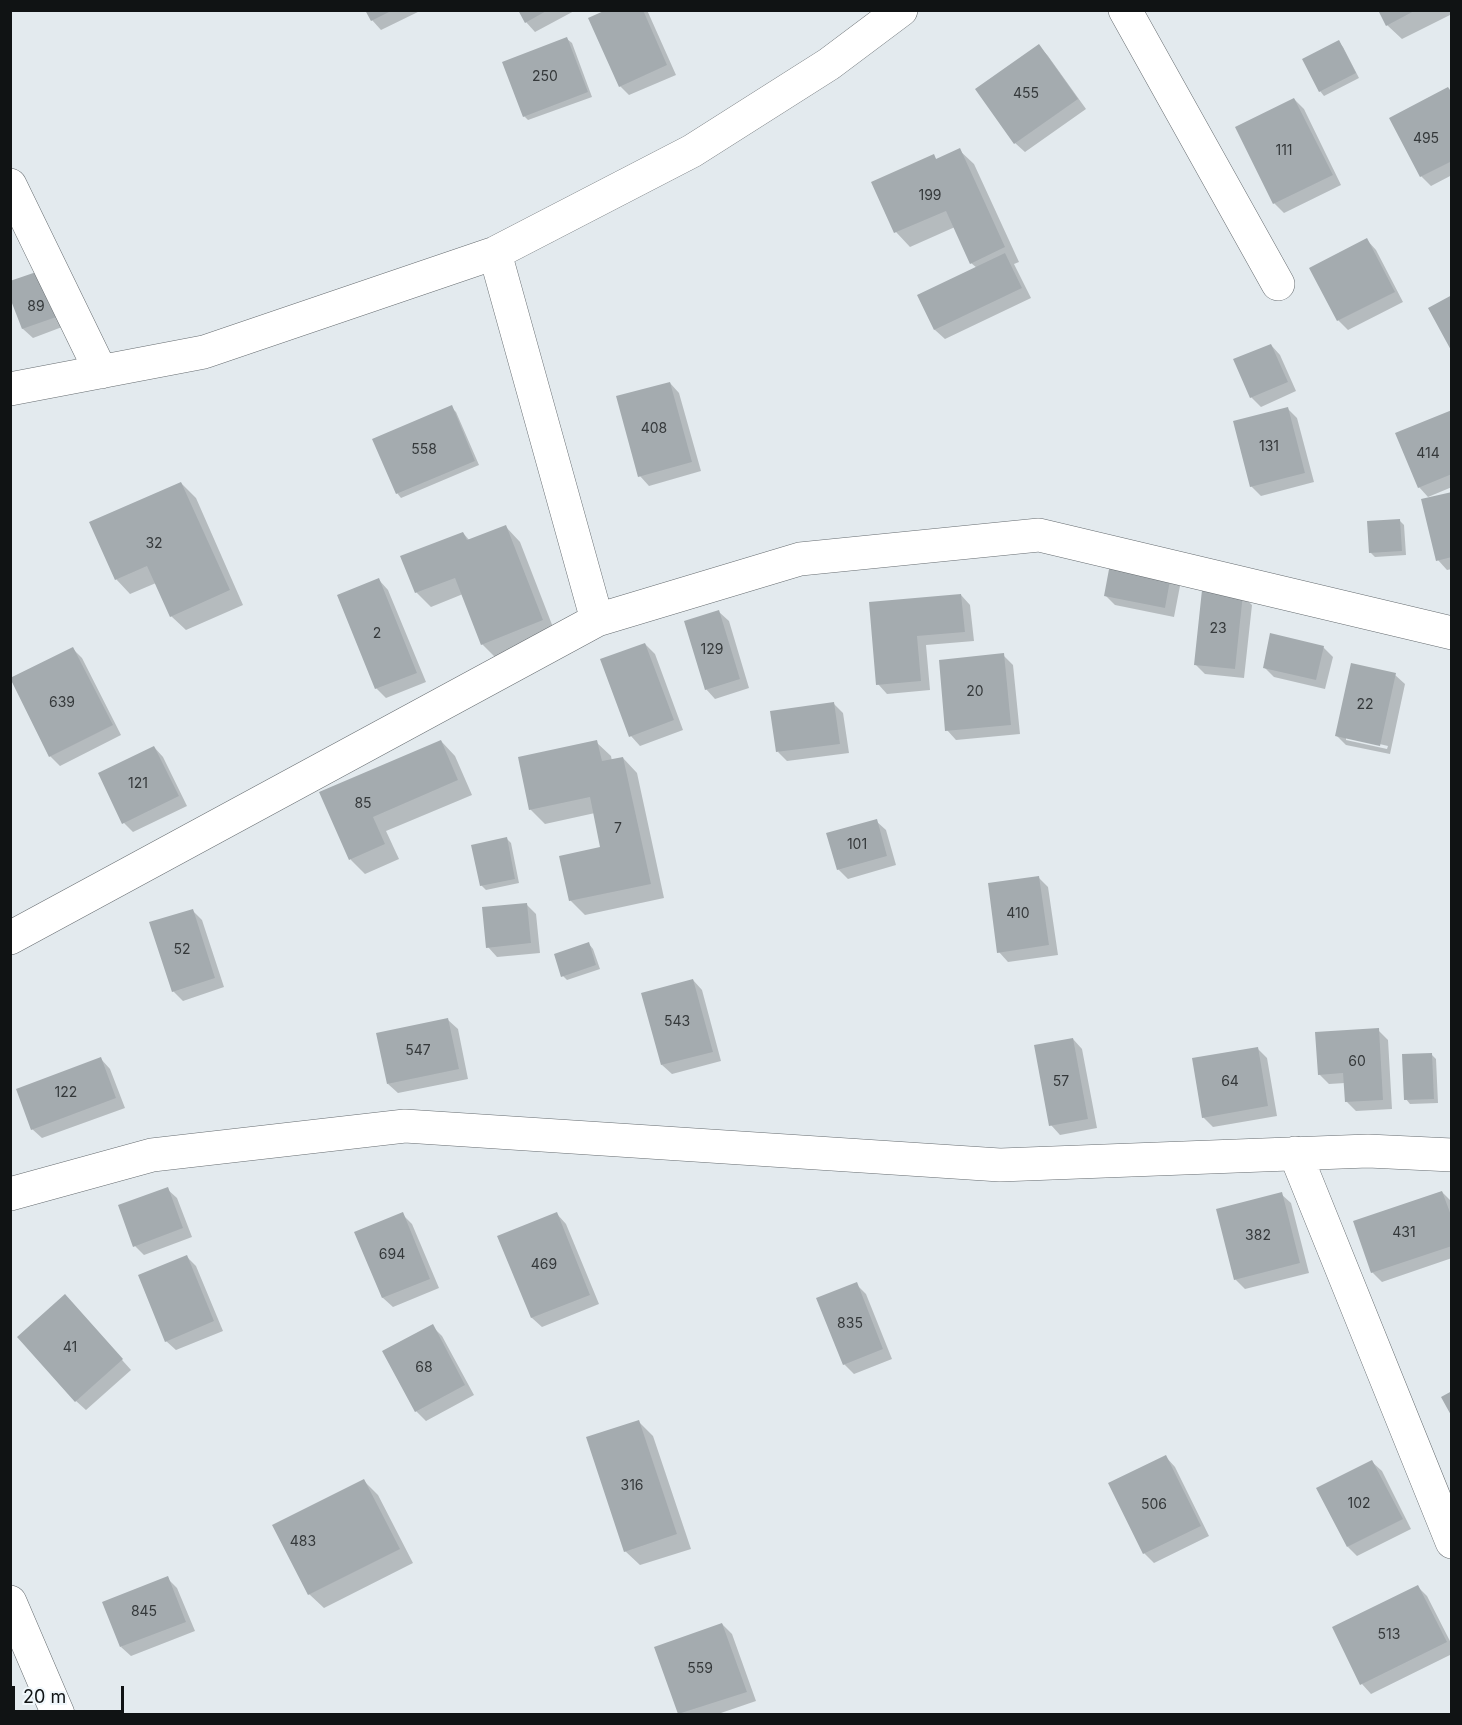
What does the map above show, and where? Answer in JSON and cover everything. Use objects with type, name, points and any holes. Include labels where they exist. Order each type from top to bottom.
[{"type":"street","points":[[10,389],[204,352],[495,253],[692,151],[829,64],[901,10]]},
{"type":"street","points":[[1125,10],[1278,284]]},
{"type":"street","points":[[10,185],[101,372]]},
{"type":"street","points":[[495,253],[597,620]]},
{"type":"street","points":[[10,938],[597,620],[800,559],[1039,535],[1452,633]]},
{"type":"street","points":[[10,1194],[152,1155],[405,1126],[1000,1165],[1368,1151],[1452,1155]]},
{"type":"street","points":[[1295,1154],[1452,1542]]},
{"type":"street","points":[[10,1602],[58,1714]]},
{"type":"building","points":[[365,10],[393,10],[371,21]]},
{"type":"building","points":[[518,10],[548,10],[525,23]]},
{"type":"building","points":[[606,10],[643,10],[667,65],[619,87],[588,18]]},
{"type":"building","points":[[1378,10],[1416,10],[1386,26]]},
{"type":"building","points":[[567,37],[588,92],[523,117],[502,62]]},
{"type":"building","points":[[1339,40],[1356,73],[1319,92],[1302,59]]},
{"type":"building","points":[[1039,44],[1078,99],[1014,144],[975,89]]},
{"type":"building","points":[[1448,87],[1452,93],[1452,161],[1420,177],[1389,118]]},
{"type":"building","points":[[1294,98],[1333,175],[1273,204],[1235,127]]},
{"type":"building","points":[[960,148],[1005,247],[970,264],[946,211],[894,233],[871,182],[934,154],[936,159]]},
{"type":"building","points":[[1367,238],[1395,292],[1337,321],[1309,268]]},
{"type":"building","points":[[1005,253],[1022,288],[934,330],[917,295]]},
{"type":"building","points":[[45,269],[62,315],[22,329],[10,298],[10,281]]},
{"type":"building","points":[[1452,295],[1452,352],[1428,308]]},
{"type":"building","points":[[1271,344],[1288,382],[1250,398],[1233,359]]},
{"type":"building","points":[[670,382],[692,462],[638,477],[616,396]]},
{"type":"building","points":[[452,405],[475,461],[396,494],[372,439]]},
{"type":"building","points":[[1288,407],[1305,473],[1250,487],[1233,421]]},
{"type":"building","points":[[1452,410],[1452,474],[1418,488],[1395,433]]},
{"type":"building","points":[[181,482],[230,590],[170,617],[147,566],[115,580],[89,522]]},
{"type":"building","points":[[1452,492],[1452,557],[1436,561],[1421,499]]},
{"type":"building","points":[[1400,519],[1402,551],[1369,553],[1367,521]]},
{"type":"building","points":[[506,525],[543,620],[481,645],[455,578],[415,593],[400,556],[463,532],[467,540]]},
{"type":"building","points":[[1110,564],[1171,575],[1165,608],[1104,596]]},
{"type":"building","points":[[379,578],[417,673],[375,689],[337,595]]},
{"type":"building","points":[[1202,590],[1243,594],[1235,669],[1194,665]]},
{"type":"building","points":[[961,594],[965,632],[917,636],[921,681],[876,685],[869,602]]},
{"type":"building","points":[[719,610],[740,679],[705,690],[684,621]]},
{"type":"building","points":[[1270,633],[1324,646],[1316,680],[1263,668]]},
{"type":"building","points":[[645,643],[674,720],[629,737],[600,659]]},
{"type":"building","points":[[73,647],[113,725],[49,757],[10,678]]},
{"type":"building","points":[[1004,653],[1011,725],[945,731],[939,660]]},
{"type":"building","points":[[1351,663],[1396,673],[1380,746],[1335,736]]},
{"type":"building","points":[[834,702],[840,744],[776,752],[770,711]]},
{"type":"building","points":[[441,740],[458,780],[373,817],[385,844],[349,860],[319,792]]},
{"type":"building","points":[[597,740],[602,761],[623,757],[651,884],[569,901],[559,856],[600,847],[590,797],[529,810],[518,757]]},
{"type":"building","points":[[154,746],[179,796],[122,824],[98,773]]},
{"type":"building","points":[[877,819],[887,856],[837,870],[826,833]]},
{"type":"building","points":[[507,837],[515,879],[480,886],[471,845]]},
{"type":"building","points":[[1039,876],[1049,945],[997,953],[988,883]]},
{"type":"building","points":[[527,903],[531,943],[486,948],[482,907]]},
{"type":"building","points":[[193,909],[215,978],[172,992],[149,922]]},
{"type":"building","points":[[589,942],[596,965],[561,977],[554,954]]},
{"type":"building","points":[[693,979],[713,1052],[661,1065],[641,993]]},
{"type":"building","points":[[448,1018],[459,1069],[387,1084],[376,1033]]},
{"type":"building","points":[[1379,1028],[1383,1100],[1345,1102],[1343,1073],[1318,1075],[1315,1032]]},
{"type":"building","points":[[1073,1038],[1088,1119],[1049,1126],[1034,1045]]},
{"type":"building","points":[[1258,1047],[1268,1106],[1202,1118],[1192,1058]]},
{"type":"building","points":[[1432,1053],[1434,1099],[1404,1100],[1402,1054]]},
{"type":"building","points":[[101,1057],[116,1098],[31,1130],[16,1089]]},
{"type":"building","points":[[168,1187],[183,1228],[133,1247],[118,1205]]},
{"type":"building","points":[[1442,1191],[1452,1218],[1452,1246],[1371,1273],[1353,1221]]},
{"type":"building","points":[[1282,1192],[1300,1263],[1234,1280],[1216,1209]]},
{"type":"building","points":[[403,1212],[430,1279],[382,1298],[354,1232]]},
{"type":"building","points":[[557,1212],[590,1295],[531,1318],[497,1236]]},
{"type":"building","points":[[187,1255],[214,1321],[165,1342],[138,1275]]},
{"type":"building","points":[[857,1282],[883,1349],[843,1365],[816,1298]]},
{"type":"building","points":[[65,1294],[123,1359],[75,1402],[17,1337]]},
{"type":"building","points":[[433,1324],[465,1385],[415,1412],[382,1351]]},
{"type":"building","points":[[1452,1391],[1452,1417],[1441,1397]]},
{"type":"building","points":[[639,1420],[677,1534],[624,1552],[586,1437]]},
{"type":"building","points":[[1166,1455],[1201,1526],[1143,1554],[1108,1483]]},
{"type":"building","points":[[1372,1460],[1403,1519],[1347,1547],[1316,1488]]},
{"type":"building","points":[[364,1479],[400,1549],[308,1595],[272,1525]]},
{"type":"building","points":[[168,1576],[186,1622],[120,1647],[102,1602]]},
{"type":"building","points":[[1418,1585],[1447,1642],[1360,1685],[1332,1627]]},
{"type":"building","points":[[722,1623],[747,1692],[678,1714],[654,1647]]}]
